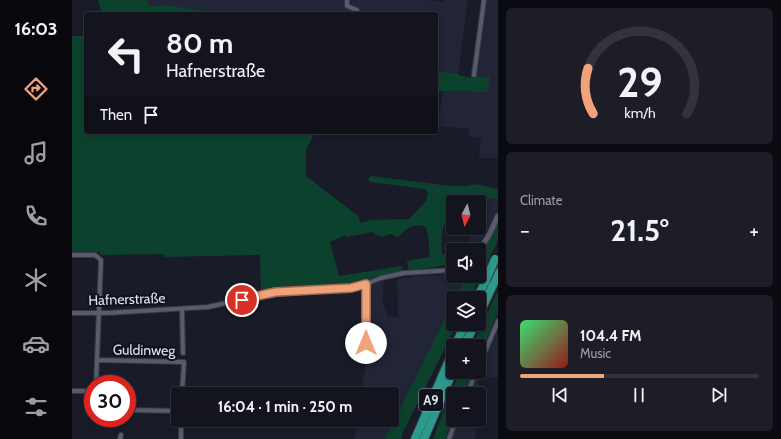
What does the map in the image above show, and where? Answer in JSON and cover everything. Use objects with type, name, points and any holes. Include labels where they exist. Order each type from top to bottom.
[{"type":"highway","points":[[480,291],[497,256]]},
{"type":"highway","points":[[486,299],[496,277]]},
{"type":"highway","name":"A9","points":[[415,439],[446,367]]},
{"type":"highway","name":"A9","points":[[424,439],[450,379]]},
{"type":"street","points":[[347,0],[347,6],[357,10]]},
{"type":"street","points":[[474,75],[484,0]]},
{"type":"street","points":[[484,243],[498,216]]},
{"type":"street","name":"Guldinweg","points":[[72,255],[95,255],[100,260],[96,375]]},
{"type":"street","points":[[486,269],[498,270]]},
{"type":"street","name":"Hafnerstraße","points":[[72,313],[208,308],[285,291],[351,288],[381,278],[404,273],[446,270]]},
{"type":"street","points":[[366,284],[366,343]]},
{"type":"street","name":"Hafnerstraße","points":[[182,309],[183,353]]},
{"type":"street","points":[[486,349],[498,321]]},
{"type":"street","name":"Guldinweg","points":[[97,360],[184,362],[182,387]]},
{"type":"street","points":[[72,391],[84,391]]},
{"type":"street","points":[[136,410],[171,411]]},
{"type":"street","points":[[181,427],[181,439]]},
{"type":"street","points":[[449,439],[453,427]]},
{"type":"shaded area","points":[[148,0],[425,0],[444,2],[444,0],[468,0],[458,74],[438,71],[438,12],[214,12],[165,5],[149,6]]},
{"type":"shaded area","points":[[481,0],[498,0],[498,158],[479,158],[481,138],[469,137],[469,129],[438,126],[443,91],[487,92],[472,76],[470,78]]},
{"type":"shaded area","points":[[486,198],[498,199],[498,211],[486,231]]},
{"type":"shaded area","points":[[470,235],[484,235],[479,243],[469,243]]},
{"type":"shaded area","points":[[446,274],[446,283],[462,283],[458,291],[446,291],[446,316],[399,411],[399,387],[362,387],[366,363],[366,289],[376,283],[384,281],[382,299],[388,317],[398,317],[397,279]]},
{"type":"shaded area","points":[[498,311],[498,378],[486,377],[486,340]]},
{"type":"shaded area","points":[[470,379],[479,379],[478,387],[466,387]]},
{"type":"shaded area","points":[[356,427],[391,427],[385,439],[354,439]]},
{"type":"shaded area","points":[[450,427],[476,427],[475,439],[445,439]]},
{"type":"green space","points":[[98,0],[148,0],[149,6],[165,5],[214,12],[101,12]]},
{"type":"green space","points":[[72,36],[84,36],[84,134],[314,134],[306,150],[306,176],[358,216],[361,223],[371,220],[409,219],[426,201],[428,193],[425,189],[370,182],[368,179],[371,176],[450,186],[467,186],[475,184],[498,189],[498,199],[486,198],[486,195],[446,195],[446,220],[441,239],[442,254],[446,255],[446,265],[409,271],[407,261],[430,257],[426,227],[418,225],[410,227],[398,237],[390,234],[382,237],[372,232],[347,237],[346,235],[330,242],[339,276],[402,266],[402,271],[374,277],[358,284],[279,288],[261,291],[260,255],[165,257],[164,254],[102,255],[99,252],[72,253]]},
{"type":"green space","points":[[438,71],[458,74],[470,78],[472,76],[490,77],[487,92],[438,91]]},
{"type":"green space","points":[[498,221],[498,240],[486,265],[486,244]]},
{"type":"green space","points":[[462,283],[477,283],[473,291],[458,291]]},
{"type":"green space","points":[[498,290],[498,311],[486,340],[475,339],[479,331],[486,331],[486,316]]},
{"type":"green space","points":[[446,316],[446,331],[454,331],[450,339],[446,339],[446,346],[403,432],[401,439],[385,439],[391,427],[399,427],[399,411]]},
{"type":"green space","points":[[457,379],[470,379],[466,387],[453,387]]},
{"type":"green space","points":[[446,405],[446,427],[450,427],[445,439],[433,439]]},
{"type":"route","points":[[242,300],[276,292],[351,288],[366,284],[366,343]]}]
